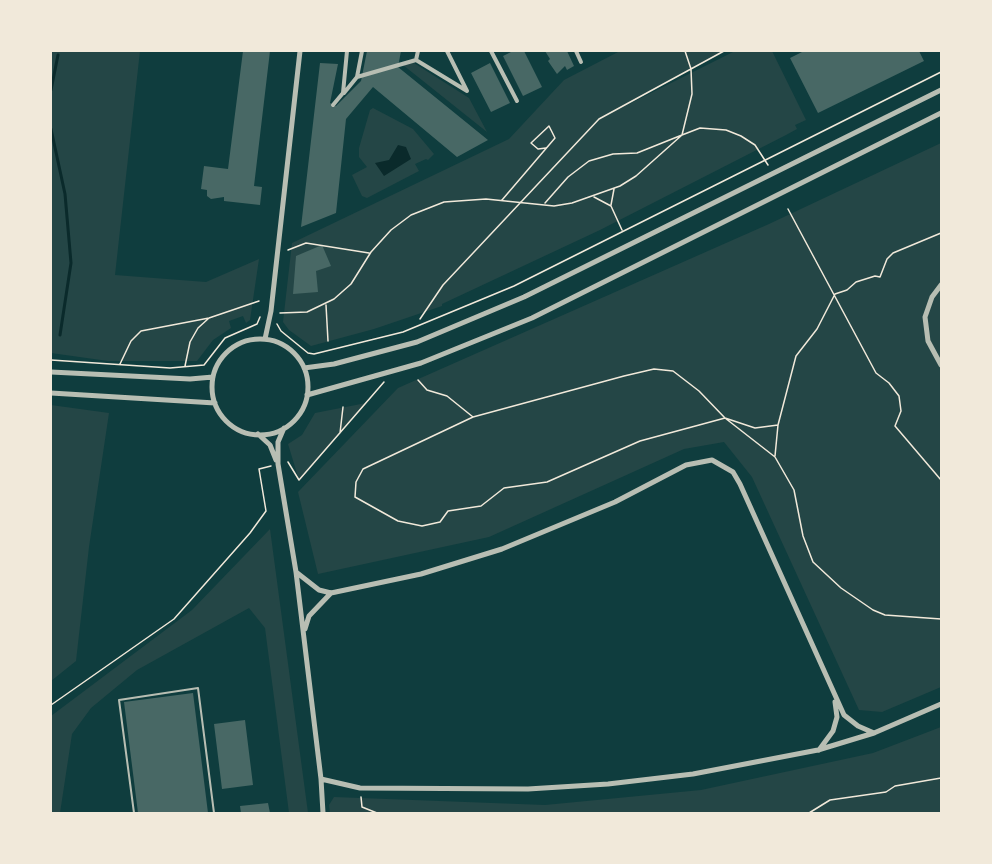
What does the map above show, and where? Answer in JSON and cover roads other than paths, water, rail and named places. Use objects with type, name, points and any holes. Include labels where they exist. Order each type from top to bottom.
[{"type":"street","points":[[265,339],[300,51]]},
{"type":"street","points":[[343,93],[347,51]]},
{"type":"street","points":[[333,105],[357,77],[362,51]]},
{"type":"street","points":[[416,60],[417,51]]},
{"type":"street","points":[[357,77],[416,60],[467,91],[447,51]]},
{"type":"street","points":[[491,51],[517,100]]},
{"type":"street","points":[[576,51],[582,62]]},
{"type":"street","points":[[304,368],[334,364],[417,342],[524,297],[941,90]]},
{"type":"street","points":[[307,395],[393,372],[532,318],[941,113]]},
{"type":"street","points":[[941,285],[932,297],[925,317],[928,341],[941,365]]},
{"type":"street","points":[[284,428],[258,434],[244,432],[231,425],[215,403],[213,377],[227,352],[252,339],[265,339],[289,348],[304,368],[308,381],[303,408],[284,428],[278,442],[278,464],[304,634],[323,813]]},
{"type":"street","points":[[51,372],[190,379],[213,377]]},
{"type":"street","points":[[51,393],[215,403]]},
{"type":"street","points":[[258,434],[270,445],[278,464]]},
{"type":"street","points":[[296,572],[319,590],[331,593],[421,574],[502,549],[615,502],[686,465],[712,460],[733,472],[740,484],[844,715],[858,726],[874,733]]},
{"type":"street","points":[[304,634],[309,616],[331,593]]},
{"type":"street","points":[[818,750],[833,731],[837,717],[835,697]]},
{"type":"street","points":[[321,779],[360,788],[517,789],[608,784],[693,774],[818,750],[874,733],[941,704]]},
{"type":"lane","points":[[134,813],[119,700],[198,688],[214,813]]},
{"type":"waterway","points":[[51,90],[58,55]]},
{"type":"waterway","points":[[51,129],[65,194],[71,263],[60,335]]}]
